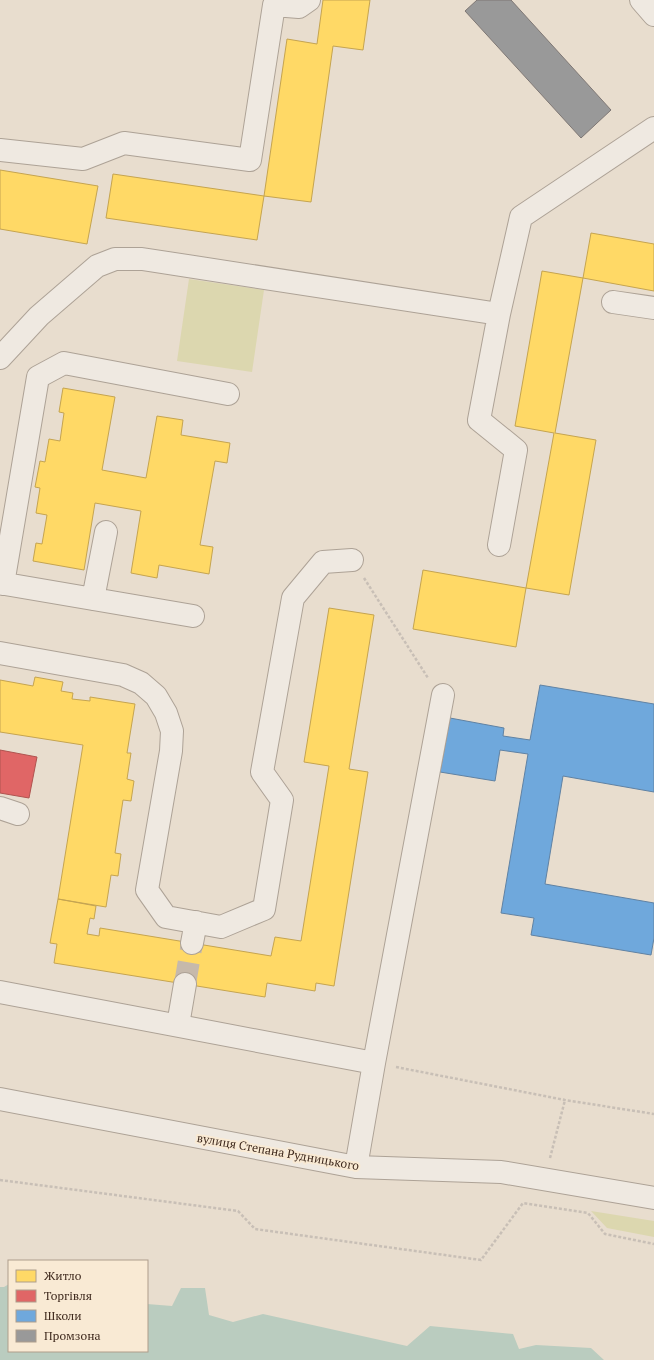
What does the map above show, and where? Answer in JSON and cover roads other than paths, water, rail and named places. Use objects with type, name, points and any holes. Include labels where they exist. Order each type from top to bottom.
[{"type":"street","points":[[0,150],[83,159],[124,143],[250,160],[274,5],[299,7],[309,0]]},
{"type":"street","points":[[640,0],[654,15]]},
{"type":"street","points":[[499,545],[516,450],[478,420],[499,314],[521,217],[654,128]]},
{"type":"street","points":[[0,358],[38,316],[75,284],[97,266],[115,259],[142,259],[499,314]]},
{"type":"street","points":[[613,302],[654,308]]},
{"type":"street","points":[[193,616],[1,584],[38,377],[64,363],[228,394]]},
{"type":"street","points":[[93,599],[106,532]]},
{"type":"street","points":[[0,653],[123,675],[141,683],[156,696],[166,713],[172,732],[171,751],[147,890],[166,917],[194,933],[221,927],[264,909],[282,800],[262,772],[293,598],[323,562],[352,560]]},
{"type":"street","points":[[356,1167],[443,695]]},
{"type":"street","points":[[178,1025],[185,984]]},
{"type":"street","points":[[0,992],[374,1063]]},
{"type":"street","name":"вулиця Степана Рудницького","points":[[0,1099],[356,1167],[501,1172],[654,1198]]},
{"type":"tunnel","points":[[185,984],[192,943]]}]
